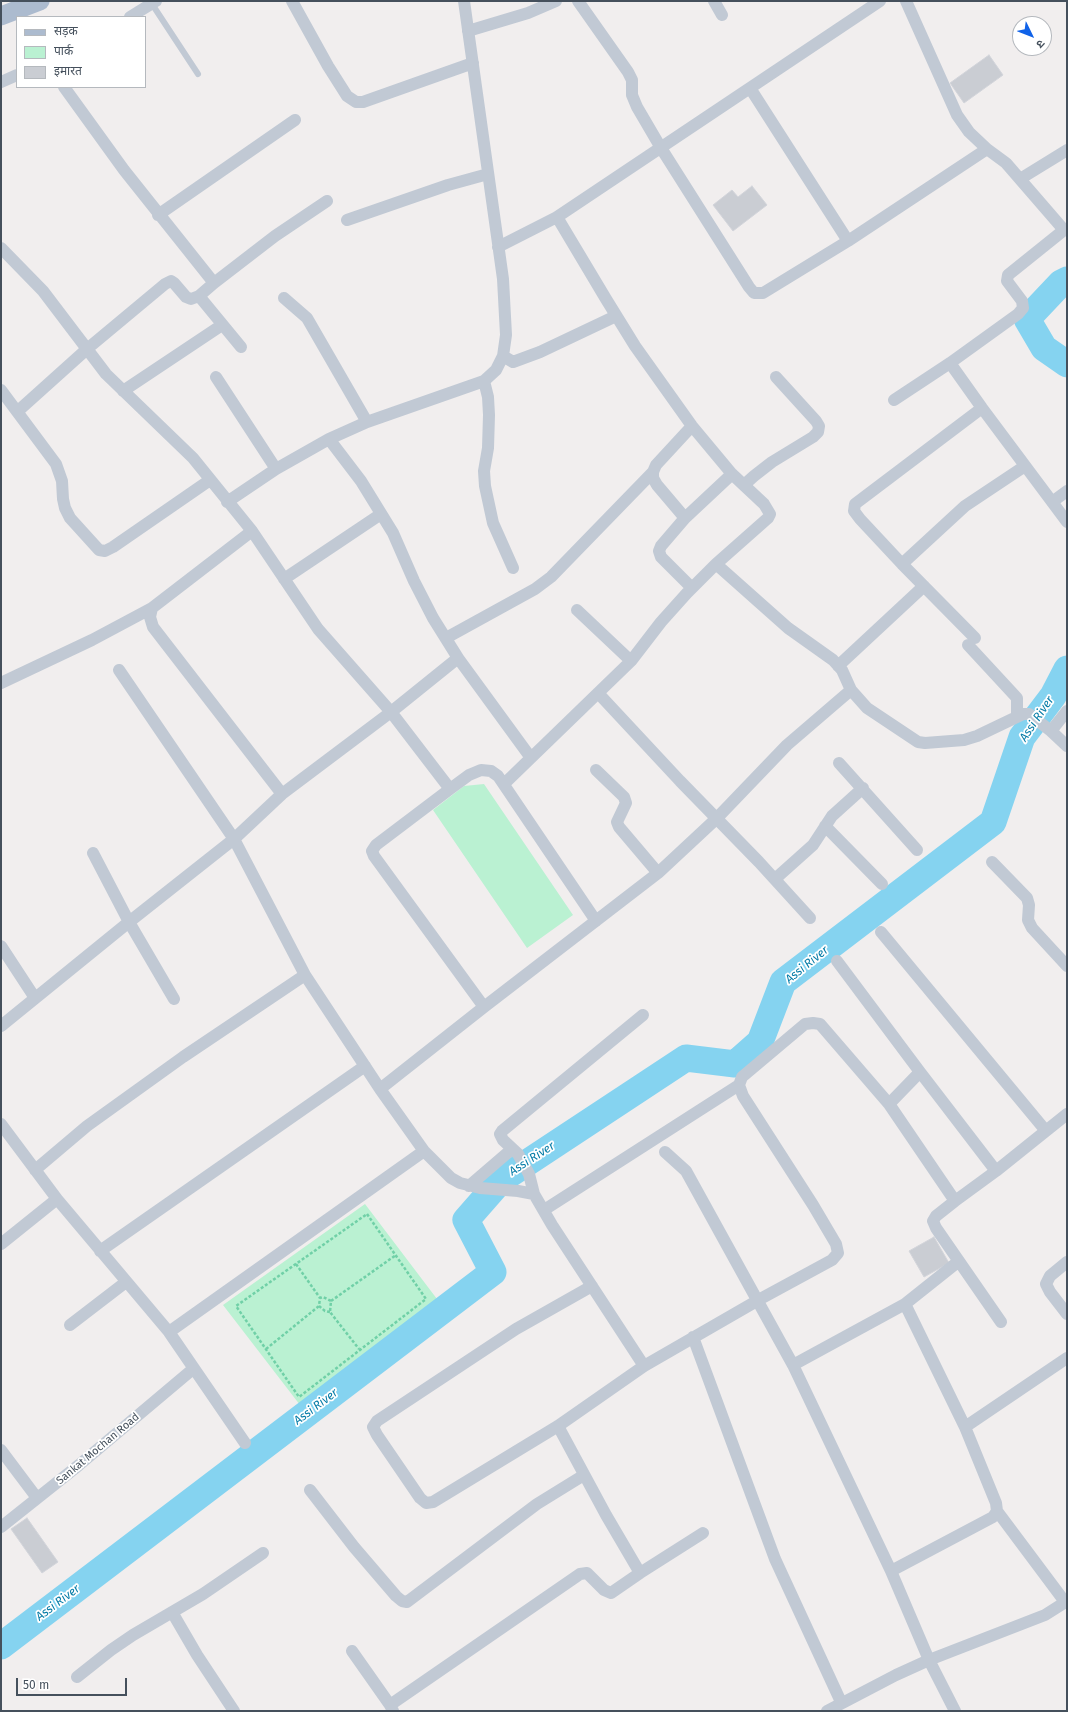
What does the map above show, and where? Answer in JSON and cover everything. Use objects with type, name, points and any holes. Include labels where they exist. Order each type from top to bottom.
[{"type":"main road","points":[[1,16],[40,1]]},
{"type":"street","points":[[292,1],[328,66],[347,96],[356,102],[363,102],[473,63]]},
{"type":"street","points":[[227,502],[276,469],[329,439],[366,422],[484,381],[496,370],[503,356],[506,335],[503,280],[464,1]]},
{"type":"street","points":[[468,31],[528,13],[556,1]]},
{"type":"street","points":[[578,1],[628,72],[632,80],[632,95],[634,100],[661,148],[754,293],[763,293],[848,241],[987,149]]},
{"type":"street","points":[[714,1],[722,15]]},
{"type":"street","points":[[498,247],[557,217],[880,1]]},
{"type":"street","points":[[894,400],[950,363],[1018,314],[1022,308],[1022,301],[1007,281],[1008,275],[1066,229],[1006,163],[987,149],[969,132],[957,115],[906,1]]},
{"type":"street","points":[[132,16],[154,2]]},
{"type":"street","points":[[1,82],[16,75]]},
{"type":"street","points":[[65,88],[158,215],[214,283]]},
{"type":"street","points":[[750,88],[848,241]]},
{"type":"street","points":[[158,215],[295,120]]},
{"type":"street","points":[[1020,179],[1067,150]]},
{"type":"street","points":[[346,220],[448,185],[488,174]]},
{"type":"street","points":[[18,411],[86,348],[165,284],[171,281],[186,297],[191,299],[199,296],[276,236],[327,201]]},
{"type":"street","points":[[504,784],[631,661],[661,622],[692,588],[716,564],[768,518],[770,514],[764,504],[732,474],[692,426],[616,316],[557,217]]},
{"type":"street","points":[[1,248],[43,291],[106,374],[193,458],[227,502],[252,531],[318,629],[391,712],[450,789]]},
{"type":"street","points":[[199,296],[241,347]]},
{"type":"street","points":[[284,298],[307,318],[366,422]]},
{"type":"street","points":[[503,356],[513,362],[533,355],[616,316]]},
{"type":"street","points":[[123,391],[222,325]]},
{"type":"street","points":[[950,363],[1067,522]]},
{"type":"street","points":[[216,377],[276,469]]},
{"type":"street","points":[[744,485],[772,462],[813,437],[818,432],[819,426],[816,421],[776,377]]},
{"type":"street","points":[[484,381],[488,397],[488,448],[484,471],[485,486],[493,523],[513,568]]},
{"type":"street","points":[[1,390],[56,464],[62,481],[65,508],[70,518],[99,550],[105,551],[112,547],[210,480]]},
{"type":"street","points":[[982,408],[855,504],[854,511],[924,586],[971,642],[1017,698],[1023,715],[1048,728],[1067,746]]},
{"type":"street","points":[[446,638],[535,589],[550,577],[652,472],[656,465],[692,426]]},
{"type":"street","points":[[329,439],[361,481],[393,533],[417,587],[458,658],[531,758]]},
{"type":"street","points":[[902,564],[965,506],[1025,466]]},
{"type":"street","points":[[652,472],[653,478],[657,485],[685,518]]},
{"type":"street","points":[[692,588],[661,556],[659,551],[661,546],[685,518],[732,474]]},
{"type":"street","points":[[1052,502],[1067,491]]},
{"type":"street","points":[[284,579],[381,514]]},
{"type":"street","points":[[1,683],[92,640],[152,608],[252,531]]},
{"type":"street","points":[[716,564],[788,628],[823,652],[838,666],[842,670],[851,690],[867,708],[918,742],[925,743],[964,740],[977,736],[1023,715]]},
{"type":"street","points":[[838,666],[924,586]]},
{"type":"street","points":[[152,608],[150,617],[153,627],[282,794]]},
{"type":"street","points":[[577,610],[631,661]]},
{"type":"street","points":[[1,1026],[128,922],[234,839],[282,794],[391,712],[458,658]]},
{"type":"street","points":[[119,670],[234,839],[305,975],[380,1089],[424,1151],[451,1178],[474,1187],[534,1194]]},
{"type":"street","points":[[380,1089],[658,873],[716,819],[787,745],[851,690]]},
{"type":"street","points":[[598,693],[716,819],[775,879],[810,918]]},
{"type":"street","points":[[1048,728],[1067,711]]},
{"type":"street","points":[[840,763],[917,850]]},
{"type":"street","points":[[484,1007],[374,856],[372,851],[376,845],[469,775],[481,770],[491,771],[498,776],[504,784],[596,921]]},
{"type":"street","points":[[596,770],[624,797],[626,803],[617,822],[619,827],[658,873]]},
{"type":"street","points":[[775,879],[813,845],[832,816],[863,788]]},
{"type":"street","points":[[825,826],[882,884]]},
{"type":"street","points":[[93,853],[128,922],[174,999]]},
{"type":"street","points":[[992,862],[1027,898],[1029,905],[1028,920],[1032,928],[1067,966]]},
{"type":"street","points":[[881,932],[1046,1131]]},
{"type":"street","points":[[1,946],[35,998]]},
{"type":"street","points":[[837,961],[996,1170]]},
{"type":"street","points":[[35,1170],[87,1126],[183,1057],[305,975]]},
{"type":"street","points":[[643,1015],[502,1130],[500,1134],[503,1140],[515,1151],[529,1174],[534,1194],[644,1366]]},
{"type":"street","points":[[544,1210],[739,1085],[742,1077],[806,1024],[813,1023],[820,1024],[889,1104],[955,1201]]},
{"type":"street","points":[[100,1251],[365,1066]]},
{"type":"street","points":[[889,1104],[920,1072]]},
{"type":"street","points":[[592,1286],[510,1333],[376,1421],[373,1427],[377,1435],[426,1503],[433,1502],[558,1426],[644,1366],[832,1260],[838,1253],[836,1244],[744,1096],[739,1085]]},
{"type":"street","points":[[1001,1322],[933,1221],[936,1216],[1067,1114]]},
{"type":"street","points":[[1,1124],[58,1199],[169,1332],[245,1443]]},
{"type":"street","points":[[169,1332],[424,1151]]},
{"type":"street","points":[[474,1187],[515,1151]]},
{"type":"street","points":[[665,1152],[686,1171],[793,1365],[891,1571],[929,1660],[955,1711]]},
{"type":"street","points":[[1,1244],[58,1199]]},
{"type":"street","points":[[793,1365],[905,1304],[959,1261]]},
{"type":"street","points":[[1067,1262],[1050,1276],[1046,1284],[1050,1292],[1067,1314]]},
{"type":"street","points":[[70,1325],[126,1282]]},
{"type":"street","points":[[827,1711],[841,1702],[929,1660],[1045,1615],[1066,1602],[997,1511],[996,1503],[965,1427],[905,1304]]},
{"type":"street","points":[[693,1338],[775,1559],[841,1702]]},
{"type":"street","points":[[965,1427],[1067,1358]]},
{"type":"street","name":"Sankat Mochan Road","points":[[1,1527],[79,1465],[193,1368]]},
{"type":"street","points":[[558,1426],[606,1515],[640,1573]]},
{"type":"street","points":[[1,1450],[37,1498]]},
{"type":"street","points":[[310,1490],[354,1548],[391,1591],[402,1601],[407,1602],[508,1525],[584,1475]]},
{"type":"street","points":[[891,1571],[993,1517],[997,1511]]},
{"type":"street","points":[[352,1651],[392,1708],[580,1574],[588,1573],[604,1590],[611,1593],[703,1533]]},
{"type":"street","points":[[77,1677],[117,1646],[232,1575],[263,1553]]},
{"type":"street","points":[[172,1612],[197,1655],[234,1711]]},
{"type":"lane","points":[[154,2],[198,74]]},
{"type":"path","points":[[367,1214],[426,1299],[359,1349],[299,1397],[236,1306],[296,1264],[367,1214]]},
{"type":"path","points":[[330,1312],[331,1301],[396,1255]]},
{"type":"path","points":[[266,1349],[319,1306],[320,1298],[296,1264]]},
{"type":"path","points":[[320,1298],[323,1297],[331,1301]]},
{"type":"path","points":[[319,1306],[325,1311],[330,1312],[359,1349]]},
{"type":"green space","points":[[484,784],[573,915],[527,948],[433,810],[464,786]]},
{"type":"green space","points":[[365,1204],[437,1299],[300,1405],[223,1305]]},
{"type":"building","points":[[989,55],[1003,75],[964,103],[950,83]]},
{"type":"building","points":[[752,186],[767,205],[733,231],[713,205],[732,190],[738,197]]},
{"type":"building","points":[[934,1237],[949,1263],[924,1277],[909,1251]]},
{"type":"building","points":[[27,1518],[58,1562],[42,1573],[11,1529]]},
{"type":"waterway","name":"Assi River","points":[[1067,280],[1061,283],[1027,319],[1044,348],[1067,364]]},
{"type":"waterway","name":"Assi River","points":[[1,1646],[493,1272],[466,1220],[501,1180],[686,1058],[735,1064],[760,1042],[783,982],[993,822],[1022,737],[1053,696],[1067,669]]}]
